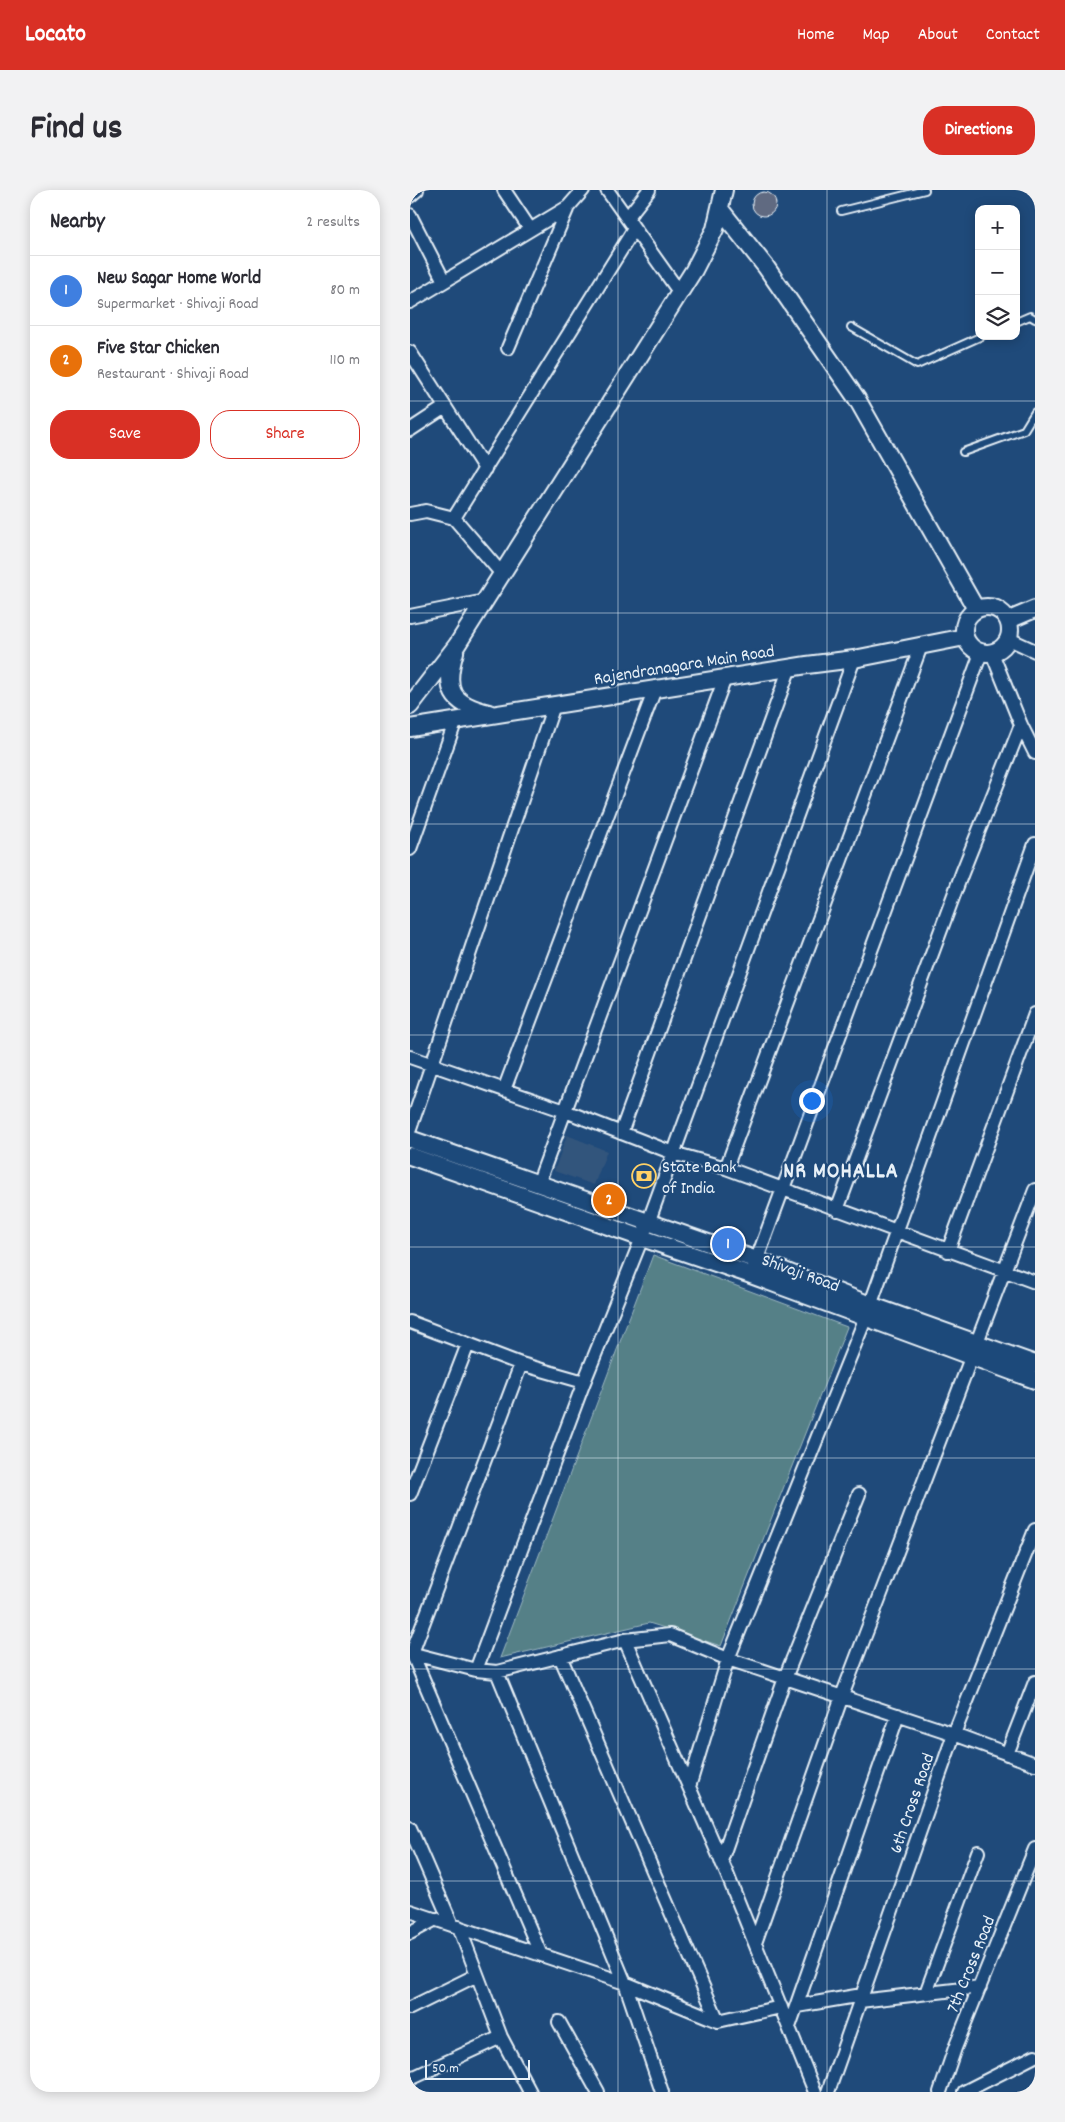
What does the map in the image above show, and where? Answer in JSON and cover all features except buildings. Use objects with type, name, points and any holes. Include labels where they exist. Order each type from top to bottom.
[{"type":"street","points":[[410,196],[417,190]]},
{"type":"street","points":[[504,190],[530,229]]},
{"type":"street","points":[[508,348],[568,207],[583,190]]},
{"type":"street","points":[[607,190],[680,293]]},
{"type":"street","points":[[627,218],[649,190]]},
{"type":"street","points":[[410,706],[457,645],[680,293],[708,246],[715,229],[724,190]]},
{"type":"street","points":[[410,302],[568,207]]},
{"type":"street","points":[[720,210],[766,267],[857,398],[976,610]]},
{"type":"street","points":[[410,215],[444,281]]},
{"type":"street","points":[[454,518],[634,229]]},
{"type":"street","points":[[412,360],[485,469]]},
{"type":"street","points":[[410,430],[445,407]]},
{"type":"street","points":[[410,514],[426,511],[454,518],[502,574]]},
{"type":"street","points":[[410,616],[485,601]]},
{"type":"street","points":[[991,607],[1004,614],[1009,620],[1011,628],[1009,639],[1003,648],[987,653],[974,650],[965,637],[966,621],[976,610],[991,607]]},
{"type":"street","points":[[1009,620],[1035,609]]},
{"type":"street","name":"Rajendranagara Main Road","points":[[410,728],[790,667],[854,659],[965,637]]},
{"type":"street","points":[[1009,639],[1035,650]]},
{"type":"street","points":[[457,645],[449,672],[451,689],[459,702],[471,709],[494,714]]},
{"type":"street","points":[[726,1168],[921,646]]},
{"type":"street","points":[[987,653],[1035,753]]},
{"type":"street","points":[[410,1139],[648,1223],[754,1267],[987,653]]},
{"type":"street","points":[[476,1670],[584,1382],[648,1223],[854,659]]},
{"type":"street","points":[[621,1133],[790,667]]},
{"type":"street","points":[[538,1184],[725,678]]},
{"type":"street","points":[[504,1090],[655,689]]},
{"type":"street","points":[[410,1128],[554,705]]},
{"type":"street","points":[[410,849],[456,720]]},
{"type":"street","points":[[838,1210],[958,882],[1022,725]]},
{"type":"street","points":[[689,1787],[728,1659],[868,1311],[1035,844]]},
{"type":"street","points":[[948,1250],[1035,1014]]},
{"type":"street","points":[[410,1057],[565,1111],[673,1153],[726,1168],[1035,1282]]},
{"type":"street","name":"Shivaji Road","points":[[410,1156],[642,1238],[754,1267],[975,1350],[1035,1380]]},
{"type":"street","points":[[755,1943],[842,1696],[1035,1190]]},
{"type":"street","points":[[410,1322],[521,1364],[584,1382]]},
{"type":"street","points":[[410,1494],[468,1344]]},
{"type":"street","points":[[975,1350],[1035,1364]]},
{"type":"street","points":[[521,1364],[411,1653],[541,1955]]},
{"type":"street","points":[[721,1861],[785,1678],[859,1494]]},
{"type":"street","name":"6th Cross Road","points":[[828,2092],[954,1734],[1035,1530]]},
{"type":"street","points":[[411,1653],[476,1670],[497,1672],[625,1640],[670,1635],[728,1659],[954,1734],[1035,1764]]},
{"type":"street","points":[[625,1640],[721,1861],[815,2092]]},
{"type":"street","points":[[560,1656],[718,2021]]},
{"type":"street","points":[[497,1672],[625,1983],[662,2092]]},
{"type":"street","points":[[1007,1754],[1035,1682]]},
{"type":"street","points":[[789,2027],[898,1715]]},
{"type":"street","points":[[410,1828],[456,1926],[501,2037],[530,2092]]},
{"type":"street","name":"7th Cross Road","points":[[940,2092],[1035,1849]]},
{"type":"street","points":[[926,1993],[978,1852]]},
{"type":"street","points":[[410,1911],[625,1983],[718,2021],[781,2008]]},
{"type":"street","points":[[410,1933],[436,1920]]},
{"type":"street","points":[[410,2008],[477,1975]]},
{"type":"street","points":[[797,2006],[980,1987]]},
{"type":"street","points":[[559,2022],[598,2092]]},
{"type":"street","points":[[410,2079],[501,2037]]},
{"type":"street","points":[[964,2092],[1035,2056]]},
{"type":"lane","points":[[841,211],[925,190]]},
{"type":"lane","points":[[1020,320],[1030,316],[1035,319]]},
{"type":"lane","points":[[851,326],[917,365],[975,339]]},
{"type":"lane","points":[[963,452],[1024,430],[1035,412]]},
{"type":"shaded area","points":[[567,1135],[607,1151],[594,1185],[554,1171]]},
{"type":"green space","points":[[653,1255],[847,1327],[721,1646],[649,1623],[500,1658]]},
{"type":"place","name":"State Bank of India","points":[[644,1176]]},
{"type":"place","name":"Five Star Chicken","points":[[609,1200]]},
{"type":"place","name":"New Sagar Home World","points":[[728,1244]]},
{"type":"district","name":"NR MOHALLA","points":[[841,1169]]}]
